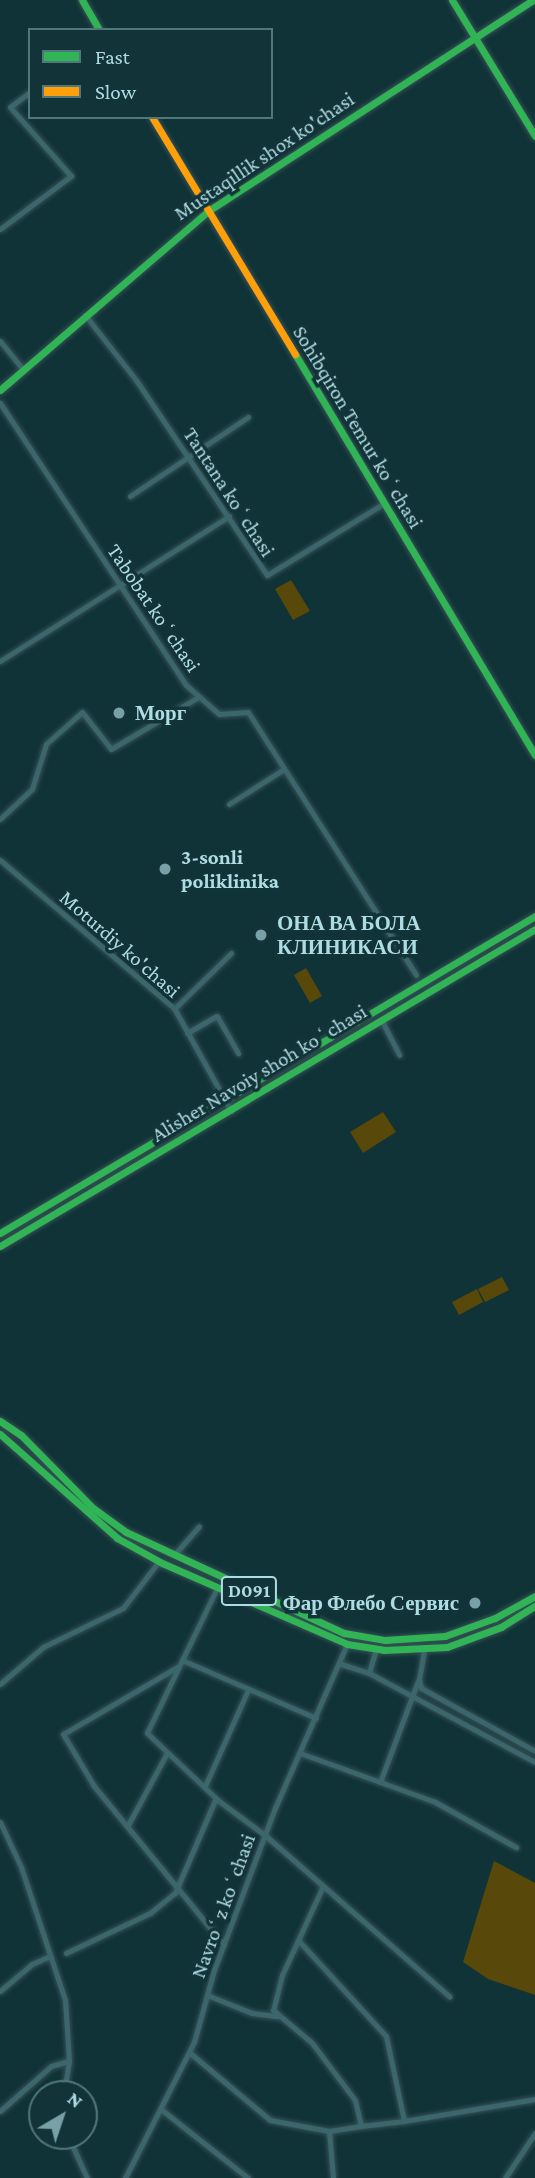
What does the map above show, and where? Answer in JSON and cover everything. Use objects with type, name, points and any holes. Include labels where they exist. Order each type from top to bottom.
[{"type":"main road","points":[[82,0],[98,28]]},
{"type":"main road","points":[[452,0],[535,136]]},
{"type":"main road","name":"Mustaqillik shox ko'chasi","points":[[0,390],[85,314],[208,211],[533,0]]},
{"type":"main road","name":"Sohibqiron Temur koʻchasi","points":[[153,119],[535,755]]},
{"type":"main road","name":"Alisher Navoiy shoh koʻchasi","points":[[0,1233],[535,916]]},
{"type":"main road","name":"Alisher Navoiy shoh koʻchasi","points":[[0,1246],[535,929]]},
{"type":"main road","name":"D091","points":[[0,1421],[38,1451],[93,1508],[126,1532],[173,1557],[329,1627],[389,1640],[445,1636],[495,1618],[535,1596]]},
{"type":"main road","name":"D091","points":[[0,1434],[117,1538],[159,1561],[347,1644],[376,1649],[424,1651],[468,1641],[535,1606]]},
{"type":"main road","points":[[388,1650],[389,1640]]},
{"type":"street","points":[[0,229],[71,176],[10,107],[28,94]]},
{"type":"street","name":"Tantana koʻchasi","points":[[85,314],[97,326],[190,459],[229,516],[260,569],[274,575],[383,504]]},
{"type":"street","points":[[0,341],[23,369]]},
{"type":"street","name":"Tabobat koʻchasi","points":[[0,403],[197,698],[219,714],[248,712],[416,975]]},
{"type":"street","points":[[130,496],[190,459],[248,417]]},
{"type":"street","points":[[0,661],[229,516]]},
{"type":"street","points":[[0,820],[32,789],[46,744],[82,712],[111,749],[197,698]]},
{"type":"street","points":[[229,804],[284,769]]},
{"type":"street","name":"Moturdiy ko'chasi","points":[[0,860],[174,1009],[231,1111]]},
{"type":"street","points":[[174,1009],[231,953]]},
{"type":"street","points":[[187,1033],[217,1016],[239,1053]]},
{"type":"street","points":[[382,1021],[399,1055]]},
{"type":"street","points":[[173,1557],[199,1525]]},
{"type":"street","points":[[0,1684],[43,1647],[123,1608],[159,1561]]},
{"type":"street","points":[[218,1588],[147,1733],[216,1798],[266,1836],[450,1997]]},
{"type":"street","name":"Navroʻz koʻchasi","points":[[127,2177],[190,2053],[224,1945],[266,1836],[341,1664],[347,1644]]},
{"type":"street","points":[[369,1673],[376,1649]]},
{"type":"street","points":[[380,1782],[419,1679],[424,1651]]},
{"type":"street","points":[[181,1663],[247,1692],[259,1690],[316,1718]]},
{"type":"street","points":[[181,1663],[64,1734],[94,1786],[224,1945]]},
{"type":"street","points":[[341,1664],[369,1673],[535,1762]]},
{"type":"street","points":[[419,1679],[421,1688],[535,1751]]},
{"type":"street","points":[[205,1786],[247,1692]]},
{"type":"street","points":[[128,1825],[167,1753]]},
{"type":"street","points":[[300,1754],[435,1802],[516,1847]]},
{"type":"street","points":[[66,1953],[150,1913],[179,1888],[216,1798]]},
{"type":"street","points":[[0,1822],[22,1867],[65,2000],[69,2061],[66,2080]]},
{"type":"street","points":[[323,1885],[282,1975],[273,2010],[312,2043],[355,2100],[361,2126]]},
{"type":"street","points":[[298,1940],[386,2036],[404,2121]]},
{"type":"street","points":[[0,1991],[32,1964],[50,1956]]},
{"type":"street","points":[[207,1995],[252,2013],[278,2016]]},
{"type":"street","points":[[190,2053],[270,2120],[329,2132],[535,2099]]},
{"type":"street","points":[[0,2111],[51,2066],[69,2061]]},
{"type":"street","points":[[162,2110],[248,2178]]},
{"type":"street","points":[[329,2132],[333,2178]]},
{"type":"street","points":[[505,2178],[535,2133]]},
{"type":"street","points":[[74,2150],[87,2178]]},
{"type":"shaded area","points":[[291,580],[310,611],[293,620],[275,589]]},
{"type":"shaded area","points":[[306,968],[322,996],[310,1003],[294,975]]},
{"type":"shaded area","points":[[383,1112],[396,1132],[363,1153],[350,1132]]},
{"type":"shaded area","points":[[502,1277],[509,1290],[485,1302],[478,1289]]},
{"type":"shaded area","points":[[477,1289],[483,1302],[459,1315],[452,1302]]},
{"type":"shaded area","points":[[494,1861],[535,1883],[535,1995],[488,1979],[463,1962]]},
{"type":"traffic: fast","points":[[82,0],[98,28]]},
{"type":"traffic: fast","points":[[452,0],[535,136]]},
{"type":"traffic: fast","points":[[0,390],[208,211],[533,0]]},
{"type":"traffic: fast","points":[[295,354],[535,755]]},
{"type":"traffic: fast","points":[[0,1233],[535,916]]},
{"type":"traffic: fast","points":[[0,1246],[535,929]]},
{"type":"traffic: fast","points":[[0,1421],[21,1435],[93,1508],[126,1532],[344,1633],[385,1640],[445,1636],[495,1618],[535,1596]]},
{"type":"traffic: fast","points":[[0,1434],[117,1538],[162,1563],[347,1644],[384,1650],[447,1647],[501,1627],[535,1606]]},
{"type":"traffic: slow","points":[[153,119],[295,354]]},
{"type":"place","name":"Морг","points":[[119,713]]},
{"type":"place","name":"3-sonli poliklinika","points":[[165,869]]},
{"type":"place","name":"ОНА ВА БОЛА КЛИНИКАСИ","points":[[261,935]]},
{"type":"place","name":"Фар Флебо Сервис","points":[[475,1603]]}]
